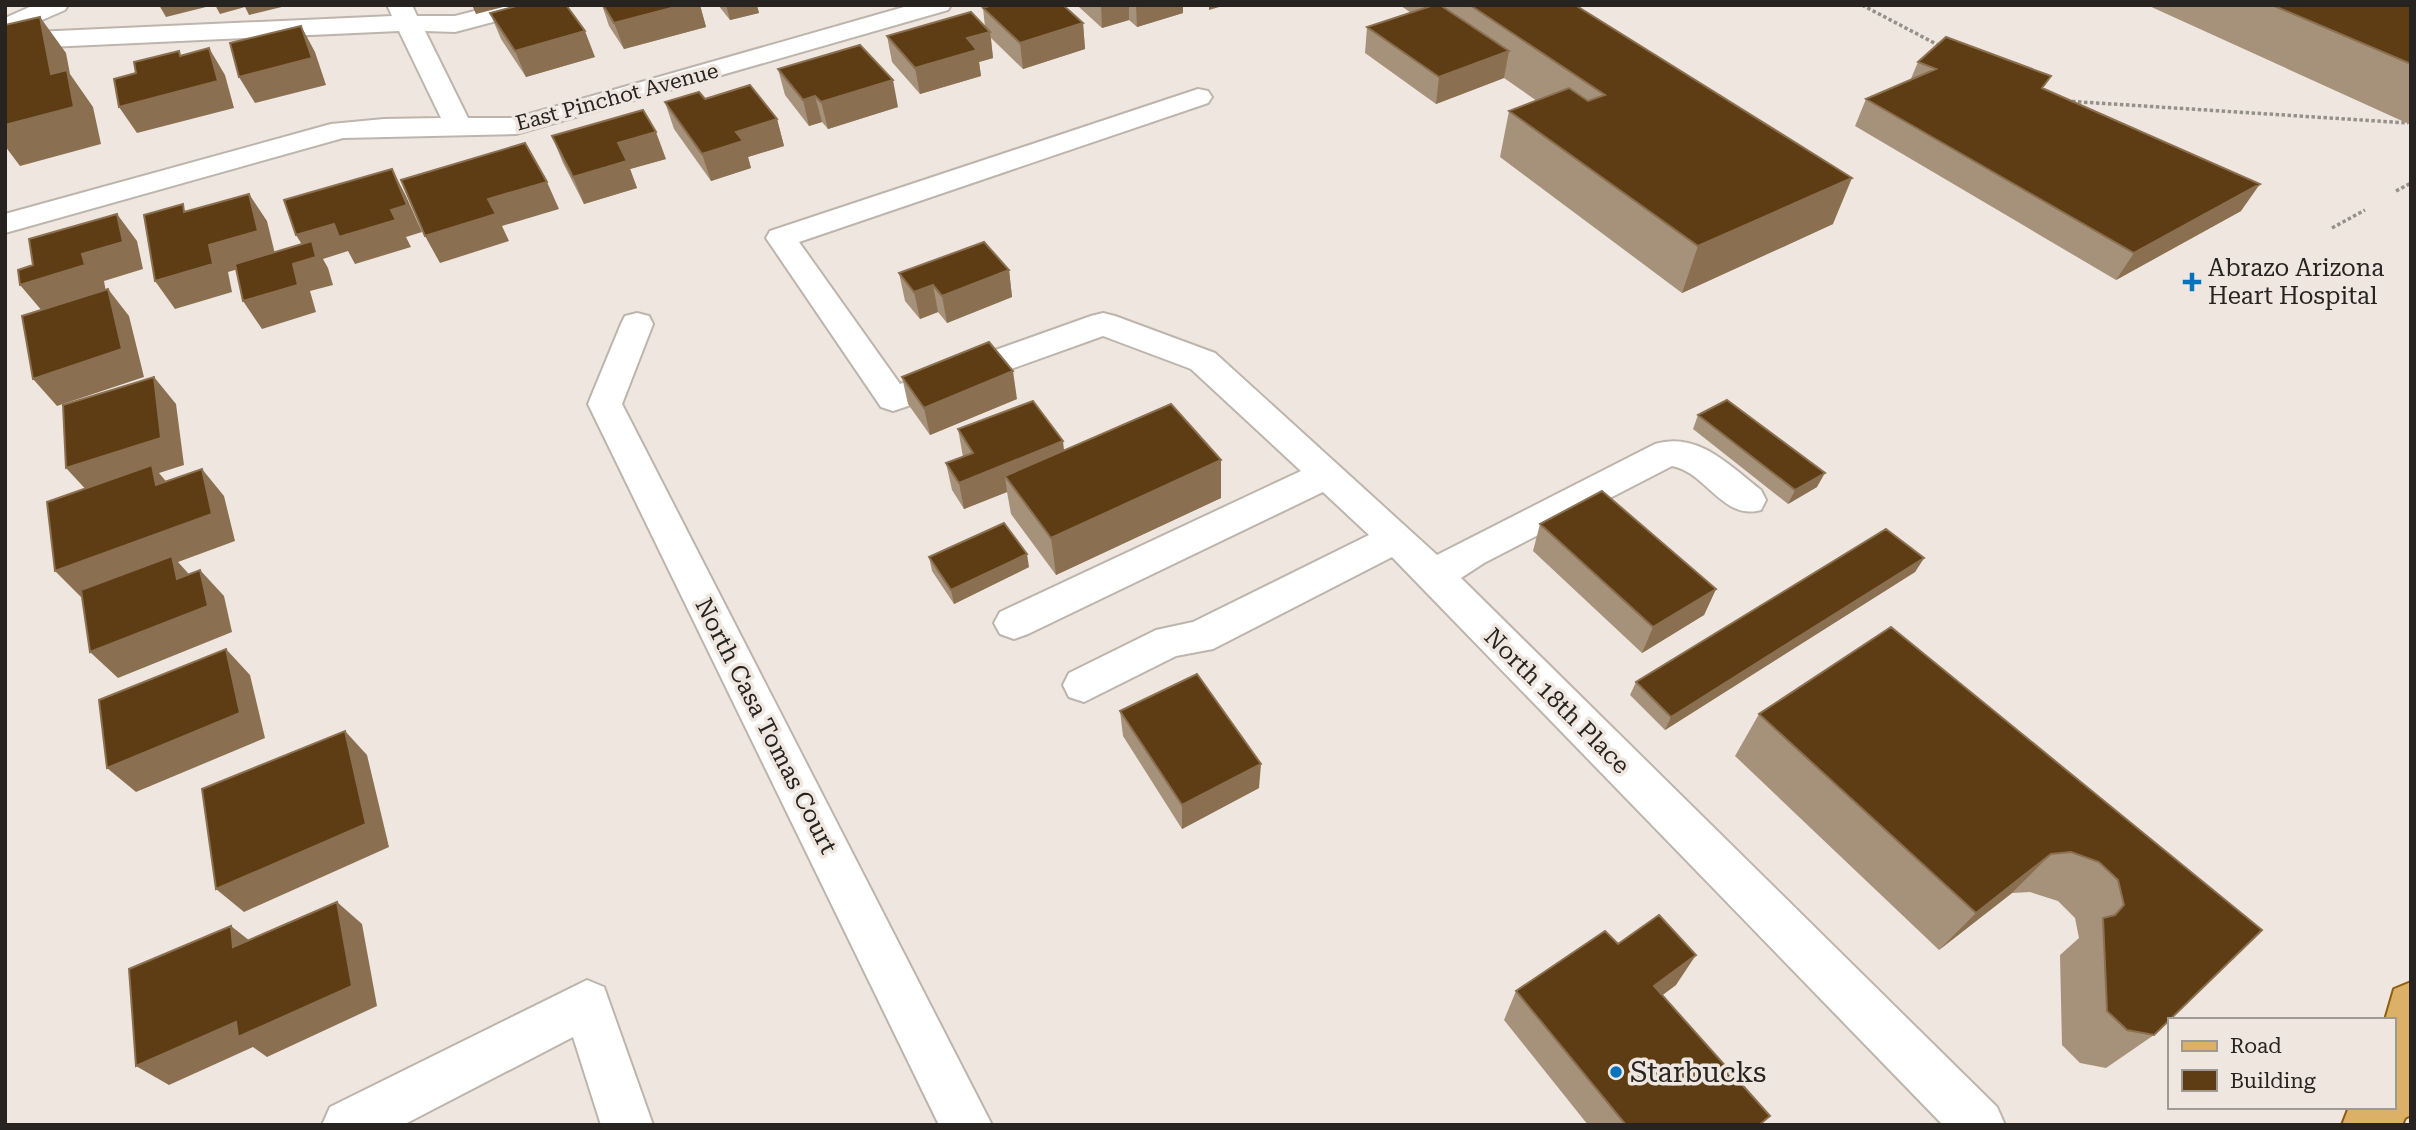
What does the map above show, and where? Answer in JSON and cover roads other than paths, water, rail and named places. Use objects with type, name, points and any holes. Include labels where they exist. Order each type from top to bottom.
[{"type":"main road","points":[[2398,1094],[2411,1006]]},
{"type":"main road","points":[[2368,1125],[2383,1109]]},
{"type":"street","points":[[5,27],[56,5]]},
{"type":"street","points":[[5,41],[370,23],[404,15],[455,24],[529,5]]},
{"type":"street","name":"East Pinchot Avenue","points":[[5,224],[341,130],[516,126],[939,5]]},
{"type":"street","points":[[404,15],[460,129]]},
{"type":"street","name":"North 18th Place","points":[[1198,97],[781,238],[893,399],[1103,324],[1203,361],[1396,538],[1979,1125]]},
{"type":"street","name":"North Casa Tomas Court","points":[[637,324],[605,404],[966,1125]]},
{"type":"street","points":[[1433,577],[1471,553],[1668,453],[1694,457],[1748,499]]},
{"type":"street","points":[[1014,623],[1327,474]]},
{"type":"street","points":[[1084,685],[1170,641],[1199,638],[1396,538]]},
{"type":"street","points":[[348,1125],[587,1003],[627,1125]]},
{"type":"place","name":"Abrazo Arizona Heart Hospital","points":[[2192,282]]},
{"type":"place","name":"Starbucks","points":[[1616,1072]]}]
